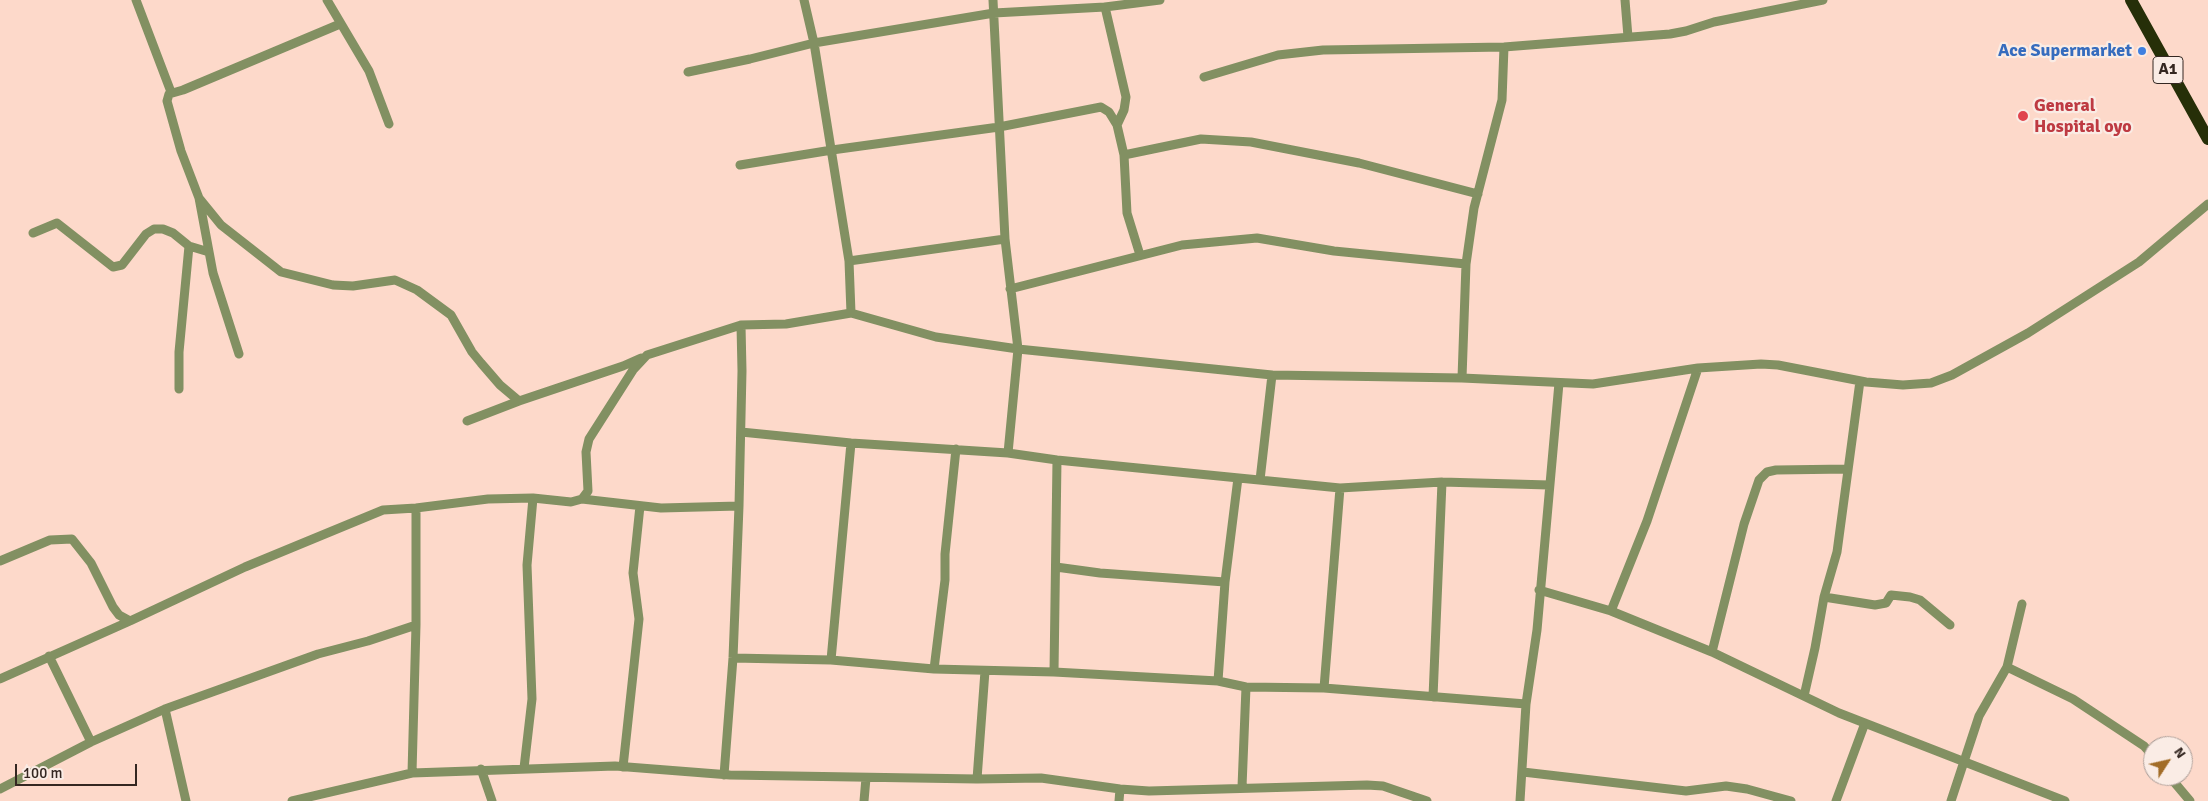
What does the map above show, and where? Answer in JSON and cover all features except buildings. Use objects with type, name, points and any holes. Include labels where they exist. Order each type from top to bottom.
[{"type":"highway","name":"A1","points":[[2131,0],[2208,139]]},
{"type":"street","points":[[136,0],[171,92]]},
{"type":"street","points":[[327,0],[369,71],[389,124]]},
{"type":"street","points":[[804,0],[814,43],[849,261],[851,312]]},
{"type":"street","points":[[993,0],[1005,239],[1018,350],[1008,453]]},
{"type":"street","points":[[688,72],[814,43],[994,13],[1105,7],[1160,0]]},
{"type":"street","points":[[1625,0],[1628,37]]},
{"type":"street","points":[[1204,77],[1278,55],[1323,50],[1504,47],[1686,32],[1714,22],[1823,0]]},
{"type":"street","points":[[1105,7],[1126,97],[1124,110],[1117,125]]},
{"type":"street","points":[[171,92],[183,90],[340,24]]},
{"type":"street","points":[[1462,378],[1466,264],[1474,208],[1502,100],[1504,47]]},
{"type":"street","points":[[171,92],[167,101],[181,151],[199,198],[213,273],[239,354]]},
{"type":"street","points":[[740,165],[999,127],[1101,107],[1109,112],[1117,125],[1124,155],[1127,213],[1140,255]]},
{"type":"street","points":[[1124,155],[1201,139],[1251,142],[1360,163],[1478,194]]},
{"type":"street","points":[[199,198],[221,225],[281,272],[333,285],[353,286],[395,280],[417,290],[451,315],[472,352],[500,385],[519,401]]},
{"type":"street","points":[[468,421],[519,401],[623,366],[647,355],[740,325],[786,324],[851,312],[936,337],[1018,350],[1272,375],[1462,378],[1593,384],[1698,368],[1778,365],[1860,381],[1903,385],[1931,383],[1952,374],[2028,333],[2139,262],[2208,204]]},
{"type":"street","points":[[33,233],[57,223],[113,267],[122,265],[146,234],[154,229],[163,228],[173,233],[189,246],[209,252]]},
{"type":"street","points":[[1010,288],[1182,245],[1257,238],[1334,251],[1466,264]]},
{"type":"street","points":[[849,261],[1005,239]]},
{"type":"street","points":[[179,389],[179,352],[189,246]]},
{"type":"street","points":[[724,775],[733,658],[740,506],[742,370],[740,325]]},
{"type":"street","points":[[582,499],[588,491],[586,452],[589,439],[633,370],[647,355]]},
{"type":"street","points":[[1611,611],[1647,522],[1698,368]]},
{"type":"street","points":[[1260,480],[1272,375]]},
{"type":"street","points":[[1804,696],[1824,596],[1837,552],[1860,381]]},
{"type":"street","points":[[1520,801],[1526,704],[1537,630],[1558,383]]},
{"type":"street","points":[[741,432],[851,443],[1008,453],[1057,460],[1340,488],[1442,482],[1549,485]]},
{"type":"street","points":[[831,660],[851,443]]},
{"type":"street","points":[[934,669],[945,580],[945,554],[956,449]]},
{"type":"street","points":[[1054,672],[1057,460]]},
{"type":"street","points":[[1712,652],[1744,524],[1759,480],[1767,472],[1776,470],[1848,468]]},
{"type":"street","points":[[1218,682],[1224,582],[1238,478]]},
{"type":"street","points":[[1432,697],[1442,482]]},
{"type":"street","points":[[1324,688],[1340,488]]},
{"type":"street","points":[[0,679],[245,567],[383,510],[488,499],[532,498],[571,502],[582,499],[661,508],[740,506]]},
{"type":"street","points":[[524,768],[532,699],[527,565],[532,498]]},
{"type":"street","points":[[623,767],[639,619],[633,573],[640,506]]},
{"type":"street","points":[[412,773],[416,625],[416,508]]},
{"type":"street","points":[[0,561],[50,540],[72,539],[91,563],[113,607],[119,615],[130,621]]},
{"type":"street","points":[[1056,567],[1100,573],[1224,582]]},
{"type":"street","points":[[1539,590],[1611,611],[1712,652],[1865,723],[2065,801]]},
{"type":"street","points":[[1824,596],[1876,605],[1886,603],[1891,595],[1910,597],[1920,600],[1950,625]]},
{"type":"street","points":[[1951,801],[1979,716],[2007,667],[2022,604]]},
{"type":"street","points":[[0,789],[91,742],[165,709],[318,654],[368,641],[416,625]]},
{"type":"street","points":[[49,656],[91,742]]},
{"type":"street","points":[[733,658],[831,660],[934,669],[1054,672],[1218,682],[1246,687],[1324,688],[1526,704]]},
{"type":"street","points":[[2007,667],[2073,699],[2143,745]]},
{"type":"street","points":[[977,779],[985,671]]},
{"type":"street","points":[[1242,787],[1246,687]]},
{"type":"street","points":[[165,709],[186,801]]},
{"type":"street","points":[[1836,801],[1865,723]]},
{"type":"street","points":[[292,801],[412,773],[481,769],[623,767],[724,775],[866,778],[1041,778],[1120,789],[1180,791],[1242,787],[1367,785],[1383,786],[1427,801]]},
{"type":"street","points":[[481,769],[492,801]]},
{"type":"street","points":[[1523,772],[1686,792],[1726,786],[1747,789],[1792,801]]},
{"type":"street","points":[[864,801],[866,778]]},
{"type":"street","points":[[2177,786],[2190,801]]},
{"type":"street","points":[[1119,801],[1120,789]]},
{"type":"place","name":"Ace Supermarket","points":[[2142,51]]},
{"type":"place","name":"General Hospital oyo","points":[[2023,116]]}]
